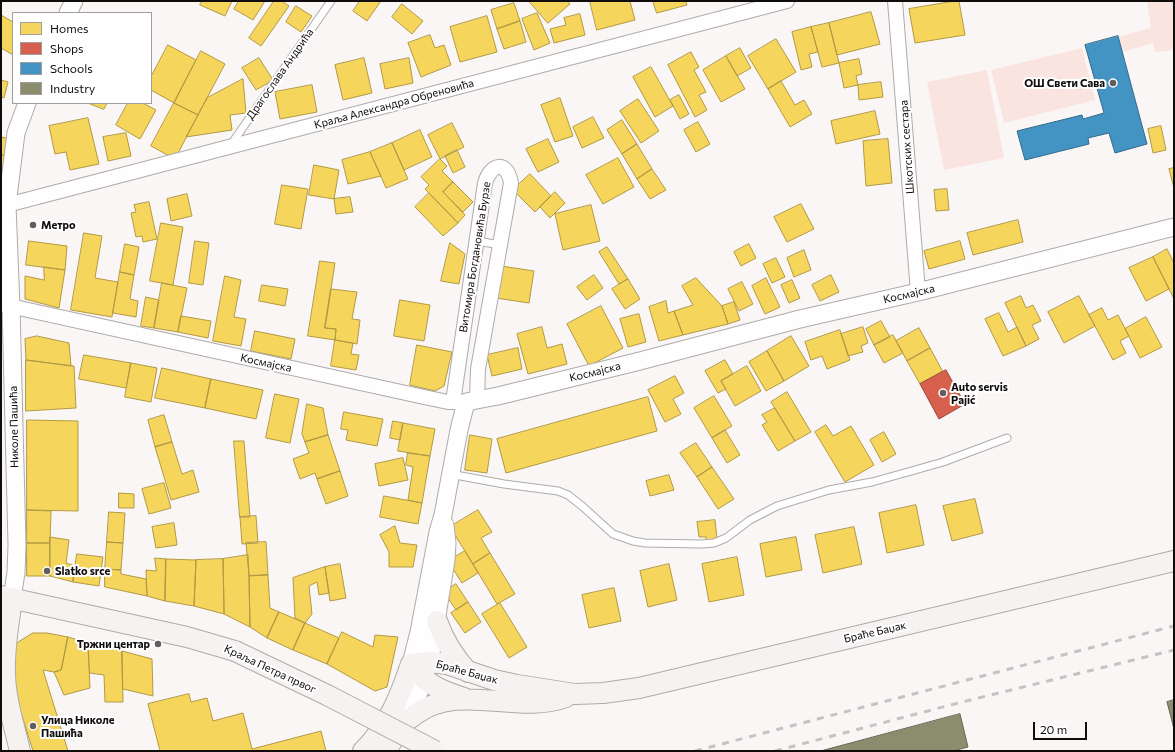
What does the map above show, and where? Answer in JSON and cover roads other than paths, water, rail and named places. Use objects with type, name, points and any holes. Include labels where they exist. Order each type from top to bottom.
[{"type":"main road","name":"Браће Баџак","points":[[421,669],[447,664],[494,680],[575,694],[603,693],[639,688],[1174,561]]},
{"type":"main road","name":"Краља Петра првог","points":[[6,597],[187,637],[235,651],[327,695],[435,751]]},
{"type":"main road","name":"Николе Пашића","points":[[6,597],[5,673],[8,697],[20,751]]},
{"type":"main road","points":[[437,621],[455,658],[468,672]]},
{"type":"main road","points":[[363,751],[371,743],[391,715],[403,689],[421,669],[444,692],[466,699]]},
{"type":"main road","name":"Браће Баџак","points":[[384,751],[404,723],[421,710],[435,703],[448,700],[466,699],[520,703],[543,702],[560,699],[575,694]]},
{"type":"street","points":[[68,12],[74,1]]},
{"type":"street","name":"Краља Александра Обреновића","points":[[4,206],[787,1]]},
{"type":"street","name":"Шкотских сестара","points":[[896,1],[918,292]]},
{"type":"street","name":"Николе Пашића","points":[[6,597],[16,573],[17,545],[6,306],[4,206],[16,133],[27,104]]},
{"type":"street","name":"Витомира Богдановића Бурзе","points":[[421,669],[420,632],[438,532],[443,515],[458,430],[465,401],[478,369],[511,183],[507,171],[502,167],[496,167],[488,174],[485,183],[477,241],[465,401]]},
{"type":"street","name":"Космајска","points":[[6,306],[424,397],[465,401],[636,362],[793,321],[918,292],[1174,227]]},
{"type":"street","name":"Витомира Богдановића Бурзе","points":[[404,723],[415,702],[421,669],[437,621],[448,543],[443,515]]},
{"type":"lane","name":"Драгослава Андрића","points":[[229,147],[331,1]]},
{"type":"lane","points":[[477,241],[500,245]]},
{"type":"lane","points":[[450,474],[504,484],[558,491],[568,495],[613,534],[633,541],[645,543],[702,544],[714,543],[726,538],[750,520],[777,506],[829,490],[872,482],[908,472],[950,459],[1007,438]]},
{"type":"railway","points":[[695,751],[1174,626]]},
{"type":"railway","points":[[775,751],[962,702],[1174,650]]},
{"type":"place","name":"ОШ Свети Сава","points":[[1113,83]]},
{"type":"place","name":"Метро","points":[[33,225]]},
{"type":"place","name":"Auto servis Pajić","points":[[943,393]]},
{"type":"place","name":"Slatko srce","points":[[47,571]]},
{"type":"place","name":"Тржни центар","points":[[158,644]]},
{"type":"place","name":"Улица Николе Пашића","points":[[33,726]]}]
